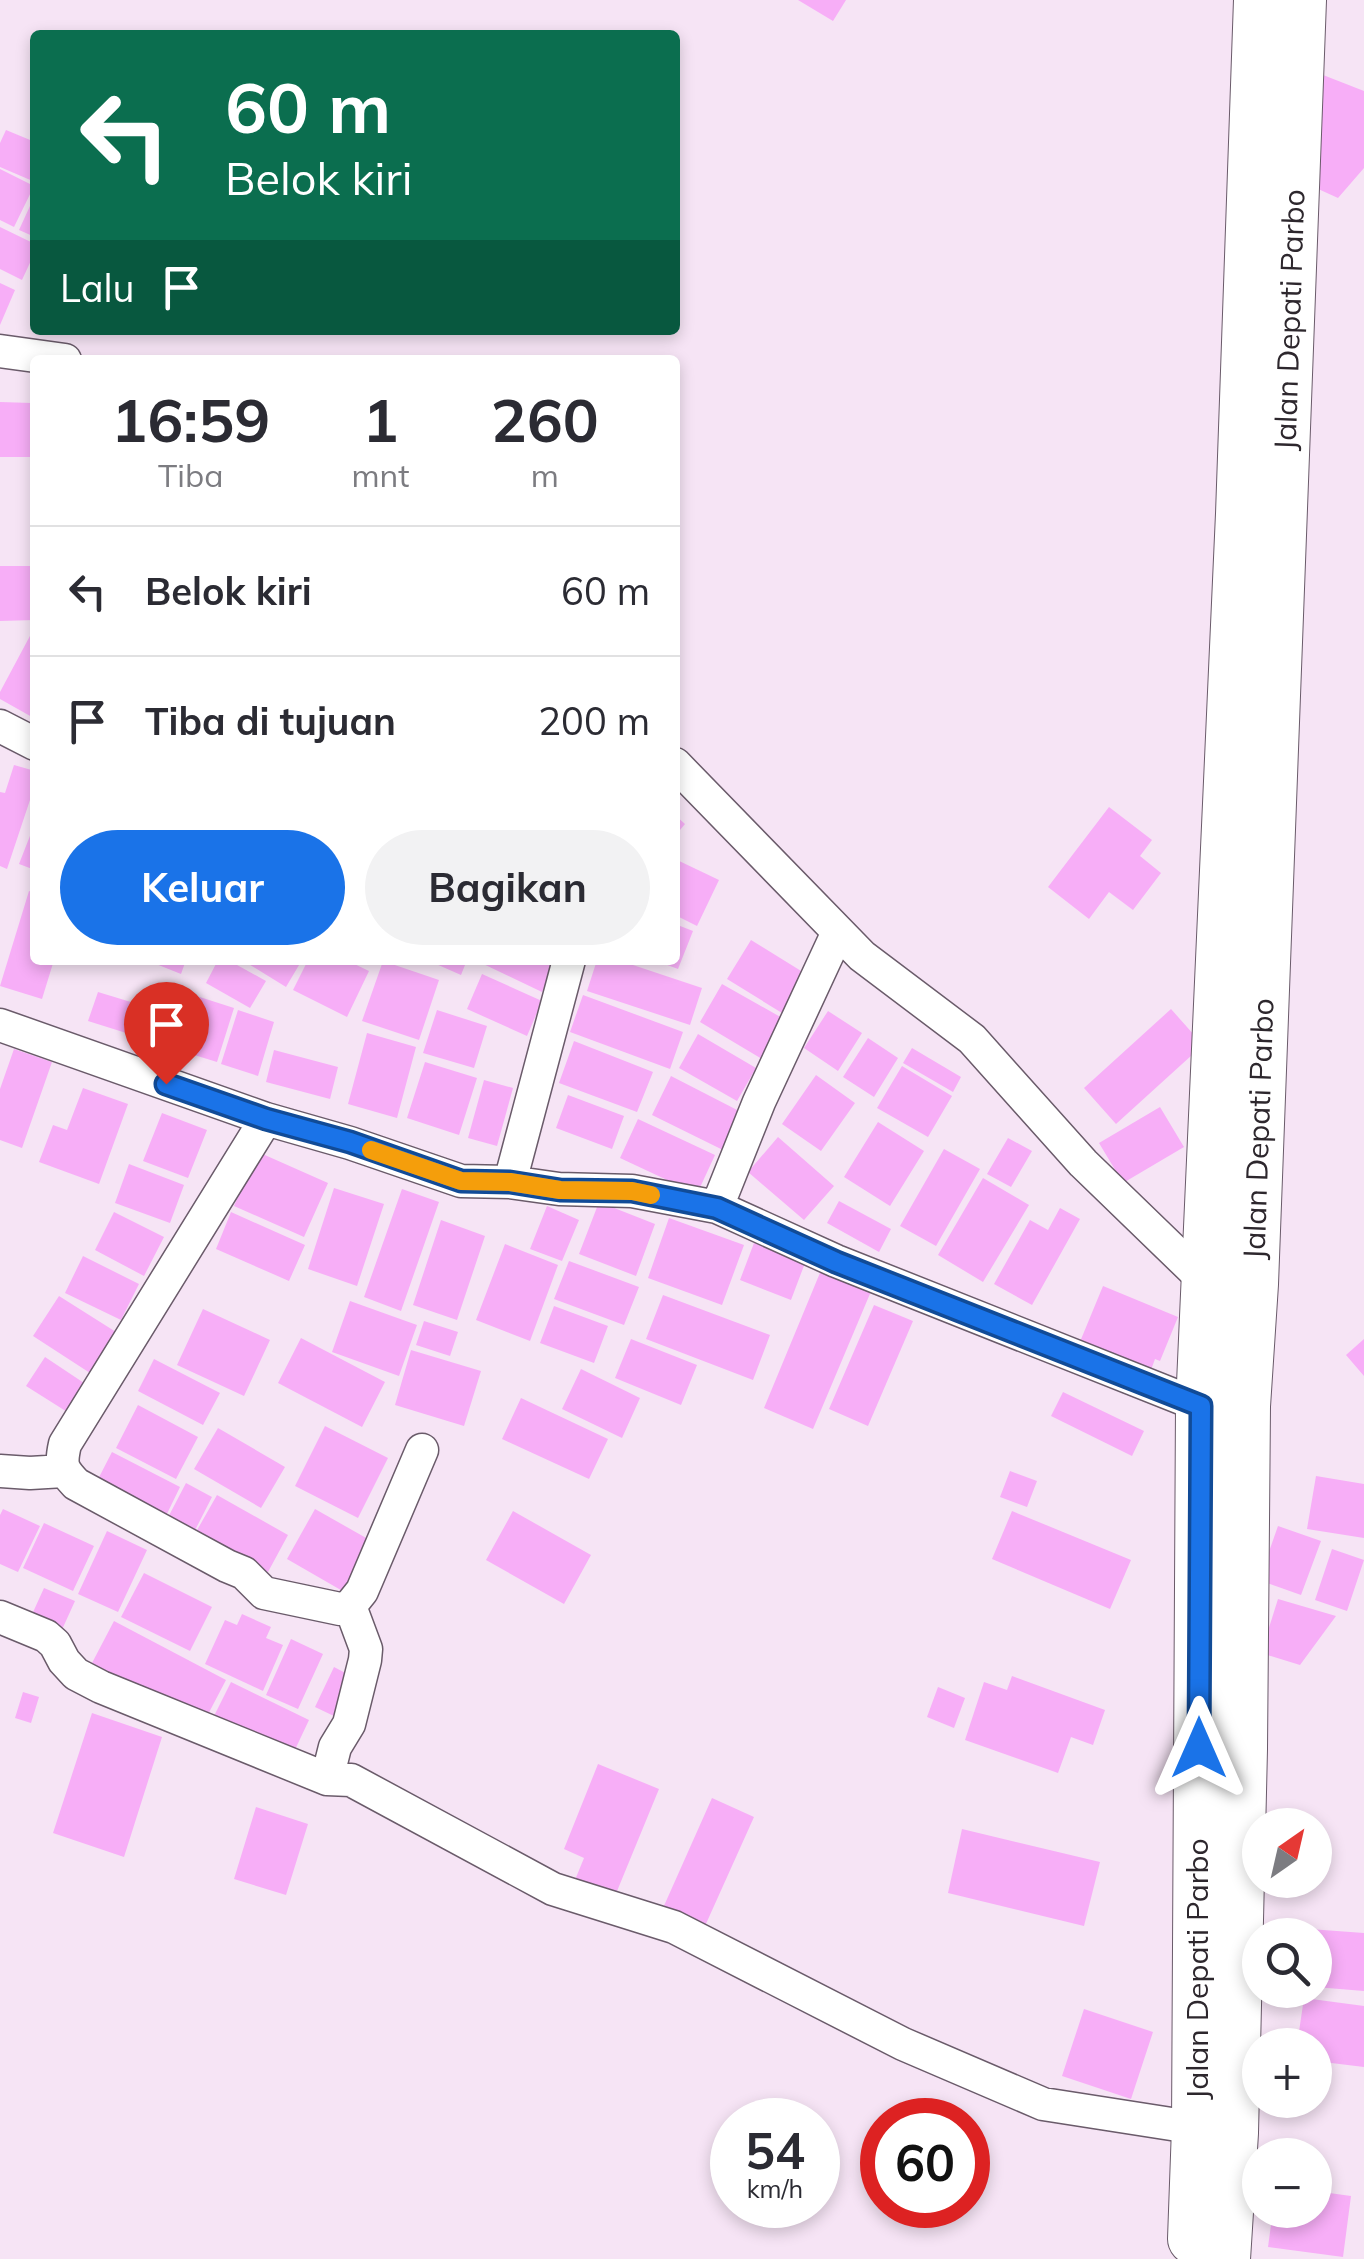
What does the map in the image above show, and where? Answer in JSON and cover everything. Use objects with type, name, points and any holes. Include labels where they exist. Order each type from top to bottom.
[{"type":"main road","name":"Jalan Depati Parbo","points":[[1225,2259],[1233,2133],[1242,1749],[1223,1406],[1207,1283],[1259,0]]},
{"type":"main road","name":"Jalan Depati Parbo","points":[[1192,2259],[1223,1406],[1253,1284],[1301,0]]},
{"type":"street","points":[[0,352],[30,356]]},
{"type":"street","points":[[0,726],[30,741]]},
{"type":"street","points":[[680,769],[862,956],[972,1040],[1083,1163],[1207,1283]]},
{"type":"street","points":[[717,1208],[758,1102],[838,932]]},
{"type":"street","points":[[510,1182],[568,965]]},
{"type":"street","points":[[0,1025],[266,1119],[350,1142],[461,1181],[510,1182],[560,1190],[632,1191],[717,1208],[836,1262],[1223,1406]]},
{"type":"street","points":[[266,1119],[65,1444],[64,1471],[76,1484],[244,1572],[264,1593],[340,1609],[350,1606],[362,1591],[422,1450]]},
{"type":"street","points":[[0,1471],[64,1471]]},
{"type":"street","points":[[326,1780],[334,1747],[349,1724],[366,1649],[350,1606]]},
{"type":"street","points":[[0,1617],[46,1636],[76,1674],[87,1680],[326,1780],[351,1780],[553,1889],[674,1927],[902,2044],[1042,2104],[1197,2128]]},
{"type":"building","points":[[798,0],[846,0],[833,21]]},
{"type":"building","points":[[1318,73],[1364,91],[1364,168],[1338,198],[1316,188]]},
{"type":"building","points":[[6,130],[30,140],[30,180],[0,167],[0,143]]},
{"type":"building","points":[[0,169],[30,184],[30,194],[14,227],[0,220]]},
{"type":"building","points":[[30,206],[30,235],[19,230]]},
{"type":"building","points":[[0,227],[30,242],[30,263],[22,280],[0,269]]},
{"type":"building","points":[[0,283],[15,290],[0,325]]},
{"type":"building","points":[[0,402],[30,403],[30,457],[0,457]]},
{"type":"building","points":[[0,566],[30,566],[30,620],[0,621]]},
{"type":"building","points":[[30,636],[30,716],[0,699],[0,692]]},
{"type":"building","points":[[14,765],[30,770],[30,800],[7,869],[0,866],[0,792],[5,793]]},
{"type":"building","points":[[1109,807],[1152,840],[1140,856],[1161,873],[1133,910],[1109,892],[1089,919],[1048,887]]},
{"type":"building","points":[[30,836],[30,868],[19,864]]},
{"type":"building","points":[[680,861],[719,880],[697,926],[680,918]]},
{"type":"building","points":[[29,891],[30,965],[52,965],[42,999],[0,986]]},
{"type":"building","points":[[680,926],[693,931],[680,964]]},
{"type":"building","points":[[751,940],[806,974],[782,1013],[727,979]]},
{"type":"building","points":[[158,965],[184,965],[181,974]]},
{"type":"building","points":[[215,965],[237,965],[266,981],[250,1008],[206,983]]},
{"type":"building","points":[[250,965],[299,965],[286,987]]},
{"type":"building","points":[[306,965],[356,965],[369,971],[347,1017],[293,990]]},
{"type":"building","points":[[382,965],[395,965],[439,980],[419,1040],[362,1021]]},
{"type":"building","points":[[438,965],[465,965],[461,975]]},
{"type":"building","points":[[485,965],[554,965],[542,992]]},
{"type":"building","points":[[595,965],[633,965],[702,988],[690,1025],[587,991]]},
{"type":"building","points":[[482,974],[542,1001],[527,1036],[467,1009]]},
{"type":"building","points":[[722,984],[784,1019],[762,1059],[700,1022]]},
{"type":"building","points":[[181,991],[234,1008],[217,1062],[165,1046]]},
{"type":"building","points":[[98,992],[167,1013],[158,1043],[88,1021]]},
{"type":"building","points":[[583,995],[683,1032],[670,1069],[570,1032]]},
{"type":"building","points":[[1171,1009],[1203,1045],[1116,1124],[1084,1088]]},
{"type":"building","points":[[238,1010],[274,1022],[258,1076],[221,1064]]},
{"type":"building","points":[[437,1010],[487,1026],[474,1068],[423,1053]]},
{"type":"building","points":[[828,1011],[862,1033],[838,1071],[804,1048]]},
{"type":"building","points":[[367,1033],[416,1047],[397,1118],[348,1104]]},
{"type":"building","points":[[698,1034],[756,1068],[737,1101],[679,1068]]},
{"type":"building","points":[[868,1038],[898,1058],[874,1097],[843,1077]]},
{"type":"building","points":[[574,1041],[653,1072],[637,1112],[559,1083]]},
{"type":"building","points":[[912,1048],[961,1077],[953,1092],[903,1063]]},
{"type":"building","points":[[14,1049],[52,1062],[22,1148],[0,1140],[0,1089]]},
{"type":"building","points":[[274,1050],[338,1067],[330,1099],[266,1082]]},
{"type":"building","points":[[425,1062],[477,1078],[459,1135],[407,1118]]},
{"type":"building","points":[[902,1066],[952,1096],[928,1137],[877,1108]]},
{"type":"building","points":[[816,1075],[855,1103],[821,1151],[782,1124]]},
{"type":"building","points":[[671,1076],[743,1113],[725,1151],[652,1115]]},
{"type":"building","points":[[484,1080],[513,1088],[497,1146],[468,1138]]},
{"type":"building","points":[[83,1088],[128,1104],[99,1184],[39,1162],[53,1125],[67,1130]]},
{"type":"building","points":[[568,1095],[624,1116],[612,1149],[556,1128]]},
{"type":"building","points":[[1160,1107],[1184,1147],[1123,1183],[1099,1143]]},
{"type":"building","points":[[162,1113],[207,1130],[188,1178],[143,1161]]},
{"type":"building","points":[[638,1119],[715,1155],[697,1194],[620,1158]]},
{"type":"building","points":[[878,1122],[924,1151],[890,1206],[844,1177]]},
{"type":"building","points":[[778,1137],[834,1186],[804,1220],[748,1172]]},
{"type":"building","points":[[1008,1138],[1032,1151],[1011,1187],[987,1174]]},
{"type":"building","points":[[944,1149],[980,1169],[936,1246],[900,1226]]},
{"type":"building","points":[[258,1152],[328,1183],[304,1237],[234,1206]]},
{"type":"building","points":[[129,1164],[184,1185],[170,1223],[115,1203]]},
{"type":"building","points":[[983,1178],[1029,1205],[983,1282],[938,1255]]},
{"type":"building","points":[[334,1188],[384,1204],[357,1286],[308,1269]]},
{"type":"building","points":[[402,1189],[439,1202],[401,1311],[364,1297]]},
{"type":"building","points":[[839,1201],[891,1229],[879,1252],[827,1223]]},
{"type":"building","points":[[599,1202],[655,1224],[636,1276],[579,1254]]},
{"type":"building","points":[[547,1206],[579,1220],[562,1261],[530,1249]]},
{"type":"building","points":[[1060,1208],[1080,1219],[1032,1305],[994,1284],[1030,1220],[1048,1230]]},
{"type":"building","points":[[114,1212],[164,1237],[144,1276],[95,1250]]},
{"type":"building","points":[[231,1212],[305,1245],[289,1281],[216,1249]]},
{"type":"building","points":[[669,1218],[744,1245],[722,1305],[648,1278]]},
{"type":"building","points":[[441,1220],[485,1236],[457,1320],[413,1305]]},
{"type":"building","points":[[754,1243],[805,1263],[791,1300],[740,1280]]},
{"type":"building","points":[[505,1244],[558,1265],[530,1341],[476,1320]]},
{"type":"building","points":[[83,1256],[139,1284],[121,1320],[65,1293]]},
{"type":"building","points":[[569,1261],[639,1287],[624,1325],[554,1299]]},
{"type":"building","points":[[822,1268],[872,1289],[813,1429],[764,1408]]},
{"type":"building","points":[[1103,1286],[1178,1317],[1160,1361],[1155,1359],[1148,1378],[1077,1349]]},
{"type":"building","points":[[663,1295],[770,1335],[753,1380],[646,1339]]},
{"type":"building","points":[[59,1296],[116,1332],[90,1373],[33,1336]]},
{"type":"building","points":[[350,1301],[417,1325],[399,1376],[332,1352]]},
{"type":"building","points":[[874,1305],[913,1321],[868,1426],[829,1409]]},
{"type":"building","points":[[554,1306],[608,1326],[594,1363],[540,1343]]},
{"type":"building","points":[[203,1309],[270,1340],[244,1396],[177,1365]]},
{"type":"building","points":[[424,1321],[458,1332],[450,1356],[416,1345]]},
{"type":"building","points":[[301,1338],[385,1382],[362,1427],[278,1383]]},
{"type":"building","points":[[631,1339],[697,1365],[681,1405],[615,1378]]},
{"type":"building","points":[[1364,1339],[1364,1376],[1346,1355]]},
{"type":"building","points":[[411,1350],[481,1371],[464,1426],[395,1405]]},
{"type":"building","points":[[45,1357],[90,1387],[72,1415],[26,1386]]},
{"type":"building","points":[[154,1359],[220,1393],[203,1425],[138,1391]]},
{"type":"building","points":[[581,1369],[640,1398],[622,1438],[562,1409]]},
{"type":"building","points":[[1063,1392],[1144,1431],[1132,1456],[1051,1416]]},
{"type":"building","points":[[521,1398],[608,1439],[589,1479],[502,1439]]},
{"type":"building","points":[[138,1405],[198,1437],[176,1479],[116,1448]]},
{"type":"building","points":[[325,1426],[388,1458],[358,1518],[295,1486]]},
{"type":"building","points":[[218,1428],[285,1467],[261,1508],[194,1469]]},
{"type":"building","points":[[112,1452],[180,1487],[163,1522],[94,1487]]},
{"type":"building","points":[[1010,1471],[1037,1481],[1027,1507],[1000,1497]]},
{"type":"building","points":[[1316,1476],[1364,1484],[1364,1538],[1307,1529]]},
{"type":"building","points":[[186,1483],[212,1497],[189,1542],[163,1527]]},
{"type":"building","points":[[217,1495],[288,1535],[268,1572],[196,1532]]},
{"type":"building","points":[[3,1509],[40,1526],[18,1572],[0,1564]]},
{"type":"building","points":[[315,1509],[375,1543],[346,1593],[287,1559]]},
{"type":"building","points":[[513,1511],[591,1555],[564,1604],[486,1560]]},
{"type":"building","points":[[1012,1511],[1131,1560],[1110,1609],[992,1559]]},
{"type":"building","points":[[44,1523],[94,1546],[73,1591],[23,1568]]},
{"type":"building","points":[[1278,1526],[1321,1541],[1301,1595],[1259,1580]]},
{"type":"building","points":[[107,1531],[147,1550],[118,1612],[78,1594]]},
{"type":"building","points":[[1332,1549],[1364,1560],[1347,1611],[1315,1600]]},
{"type":"building","points":[[144,1573],[212,1607],[190,1651],[121,1617]]},
{"type":"building","points":[[44,1588],[75,1601],[60,1634],[29,1621]]},
{"type":"building","points":[[1278,1599],[1336,1616],[1300,1665],[1261,1653]]},
{"type":"building","points":[[242,1614],[271,1627],[266,1638],[283,1645],[263,1691],[205,1664],[225,1620],[237,1625]]},
{"type":"building","points":[[114,1621],[226,1680],[204,1722],[92,1663]]},
{"type":"building","points":[[291,1639],[323,1654],[298,1709],[266,1695]]},
{"type":"building","points":[[334,1667],[355,1678],[336,1717],[315,1707]]},
{"type":"building","points":[[1012,1676],[1105,1710],[1093,1745],[1071,1737],[1058,1773],[965,1740],[984,1682],[1007,1690]]},
{"type":"building","points":[[231,1682],[309,1720],[292,1756],[213,1718]]},
{"type":"building","points":[[938,1687],[965,1698],[954,1728],[927,1717]]},
{"type":"building","points":[[23,1692],[39,1697],[31,1723],[15,1718]]},
{"type":"building","points":[[92,1713],[162,1737],[124,1857],[53,1833]]},
{"type":"building","points":[[598,1764],[659,1789],[615,1896],[575,1880],[584,1858],[564,1849]]},
{"type":"building","points":[[712,1798],[754,1817],[705,1926],[663,1908]]},
{"type":"building","points":[[256,1807],[308,1824],[286,1895],[234,1879]]},
{"type":"building","points":[[962,1829],[1100,1862],[1084,1926],[948,1893]]},
{"type":"building","points":[[1332,1931],[1364,1933],[1364,1991],[1332,1988]]},
{"type":"building","points":[[1332,2002],[1364,2006],[1364,2067],[1332,2063],[1332,2028],[1300,2028],[1303,2008],[1332,2008]]},
{"type":"building","points":[[1084,2009],[1153,2032],[1131,2099],[1062,2076]]},
{"type":"building","points":[[1332,2193],[1351,2196],[1343,2257],[1268,2247],[1271,2228],[1332,2228]]},
{"type":"slow traffic","points":[[371,1150],[461,1181],[651,1195]]},
{"type":"route","points":[[166,1084],[461,1181],[510,1182],[560,1190],[632,1191],[717,1208],[836,1262],[1201,1406],[1199,1748]]}]
